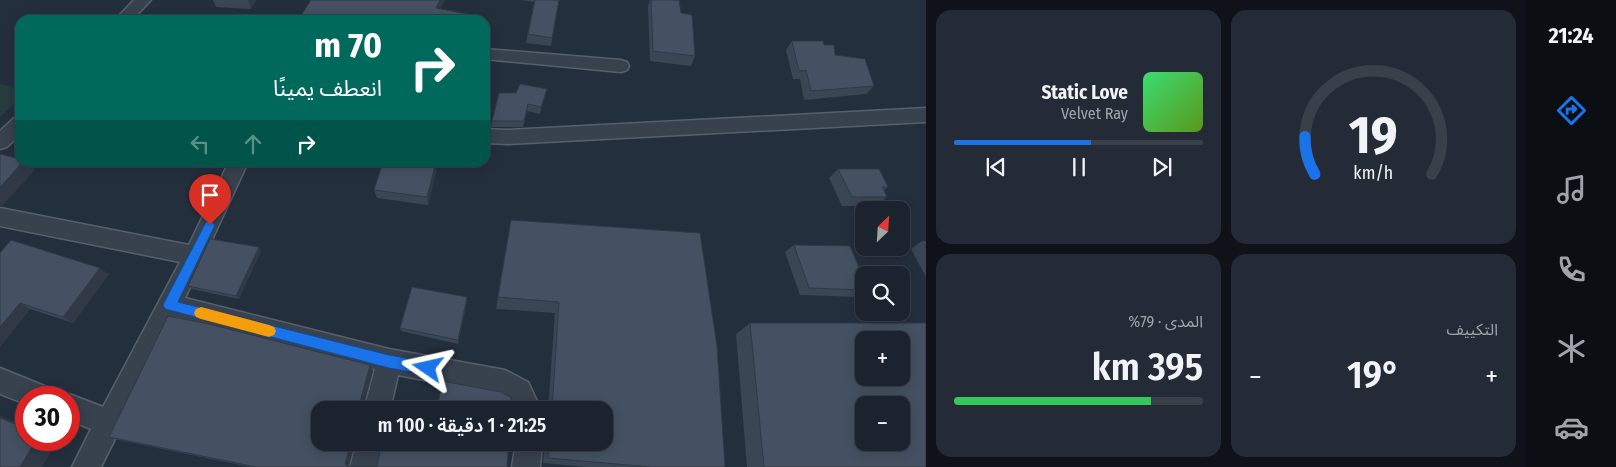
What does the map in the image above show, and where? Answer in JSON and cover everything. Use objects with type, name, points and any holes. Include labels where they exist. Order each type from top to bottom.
[{"type":"street","points":[[128,15],[143,0]]},
{"type":"street","points":[[490,54],[621,66]]},
{"type":"street","points":[[490,136],[508,137],[926,115]]},
{"type":"street","points":[[0,142],[15,128]]},
{"type":"street","points":[[86,467],[195,256],[237,167]]},
{"type":"street","points":[[0,217],[195,256]]},
{"type":"street","points":[[170,305],[389,361],[505,383],[519,391],[524,401]]},
{"type":"street","points":[[379,401],[389,361]]},
{"type":"street","points":[[0,381],[15,387]]},
{"type":"street","points":[[80,411],[109,423]]},
{"type":"street","points":[[364,467],[368,451]]},
{"type":"street","points":[[526,467],[527,451]]},
{"type":"green space","points":[[0,84],[15,87],[15,103],[0,117]]},
{"type":"building","points":[[311,0],[440,0],[436,8],[468,14],[468,15],[301,15]]},
{"type":"building","points":[[535,0],[559,0],[552,38],[528,34]]},
{"type":"building","points":[[651,0],[679,0],[681,13],[692,15],[695,56],[653,51]]},
{"type":"building","points":[[792,41],[823,41],[824,45],[834,45],[835,55],[865,59],[874,86],[811,91],[806,70],[799,71]]},
{"type":"building","points":[[520,84],[547,89],[541,107],[528,104],[524,121],[492,121],[499,93],[516,93]]},
{"type":"building","points":[[0,154],[15,158],[15,167],[18,167],[0,187]]},
{"type":"building","points":[[381,167],[435,167],[427,197],[374,190]]},
{"type":"building","points":[[838,169],[879,169],[888,187],[882,187],[887,197],[852,197]]},
{"type":"building","points":[[511,220],[700,233],[717,346],[725,467],[651,467],[548,458],[548,451],[613,451],[613,401],[553,401],[559,302],[498,297]]},
{"type":"building","points":[[210,239],[259,247],[236,296],[188,286]]},
{"type":"building","points":[[11,240],[100,268],[63,317],[20,303],[0,327],[0,253]]},
{"type":"building","points":[[794,245],[850,246],[858,266],[855,266],[855,290],[809,288]]},
{"type":"building","points":[[412,287],[467,297],[458,340],[400,328]]},
{"type":"building","points":[[168,316],[209,324],[370,365],[360,401],[311,401],[311,451],[349,451],[345,464],[347,466],[377,466],[380,451],[508,451],[507,467],[256,467],[109,437]]},
{"type":"building","points":[[750,323],[926,323],[926,467],[764,467]]},
{"type":"building","points":[[442,381],[501,392],[510,397],[512,401],[439,401]]},
{"type":"building","points":[[0,418],[15,424],[15,451],[29,451],[20,467],[0,467]]},
{"type":"slow traffic","points":[[201,313],[269,331]]},
{"type":"route","points":[[210,225],[170,305],[389,361],[428,368]]}]
